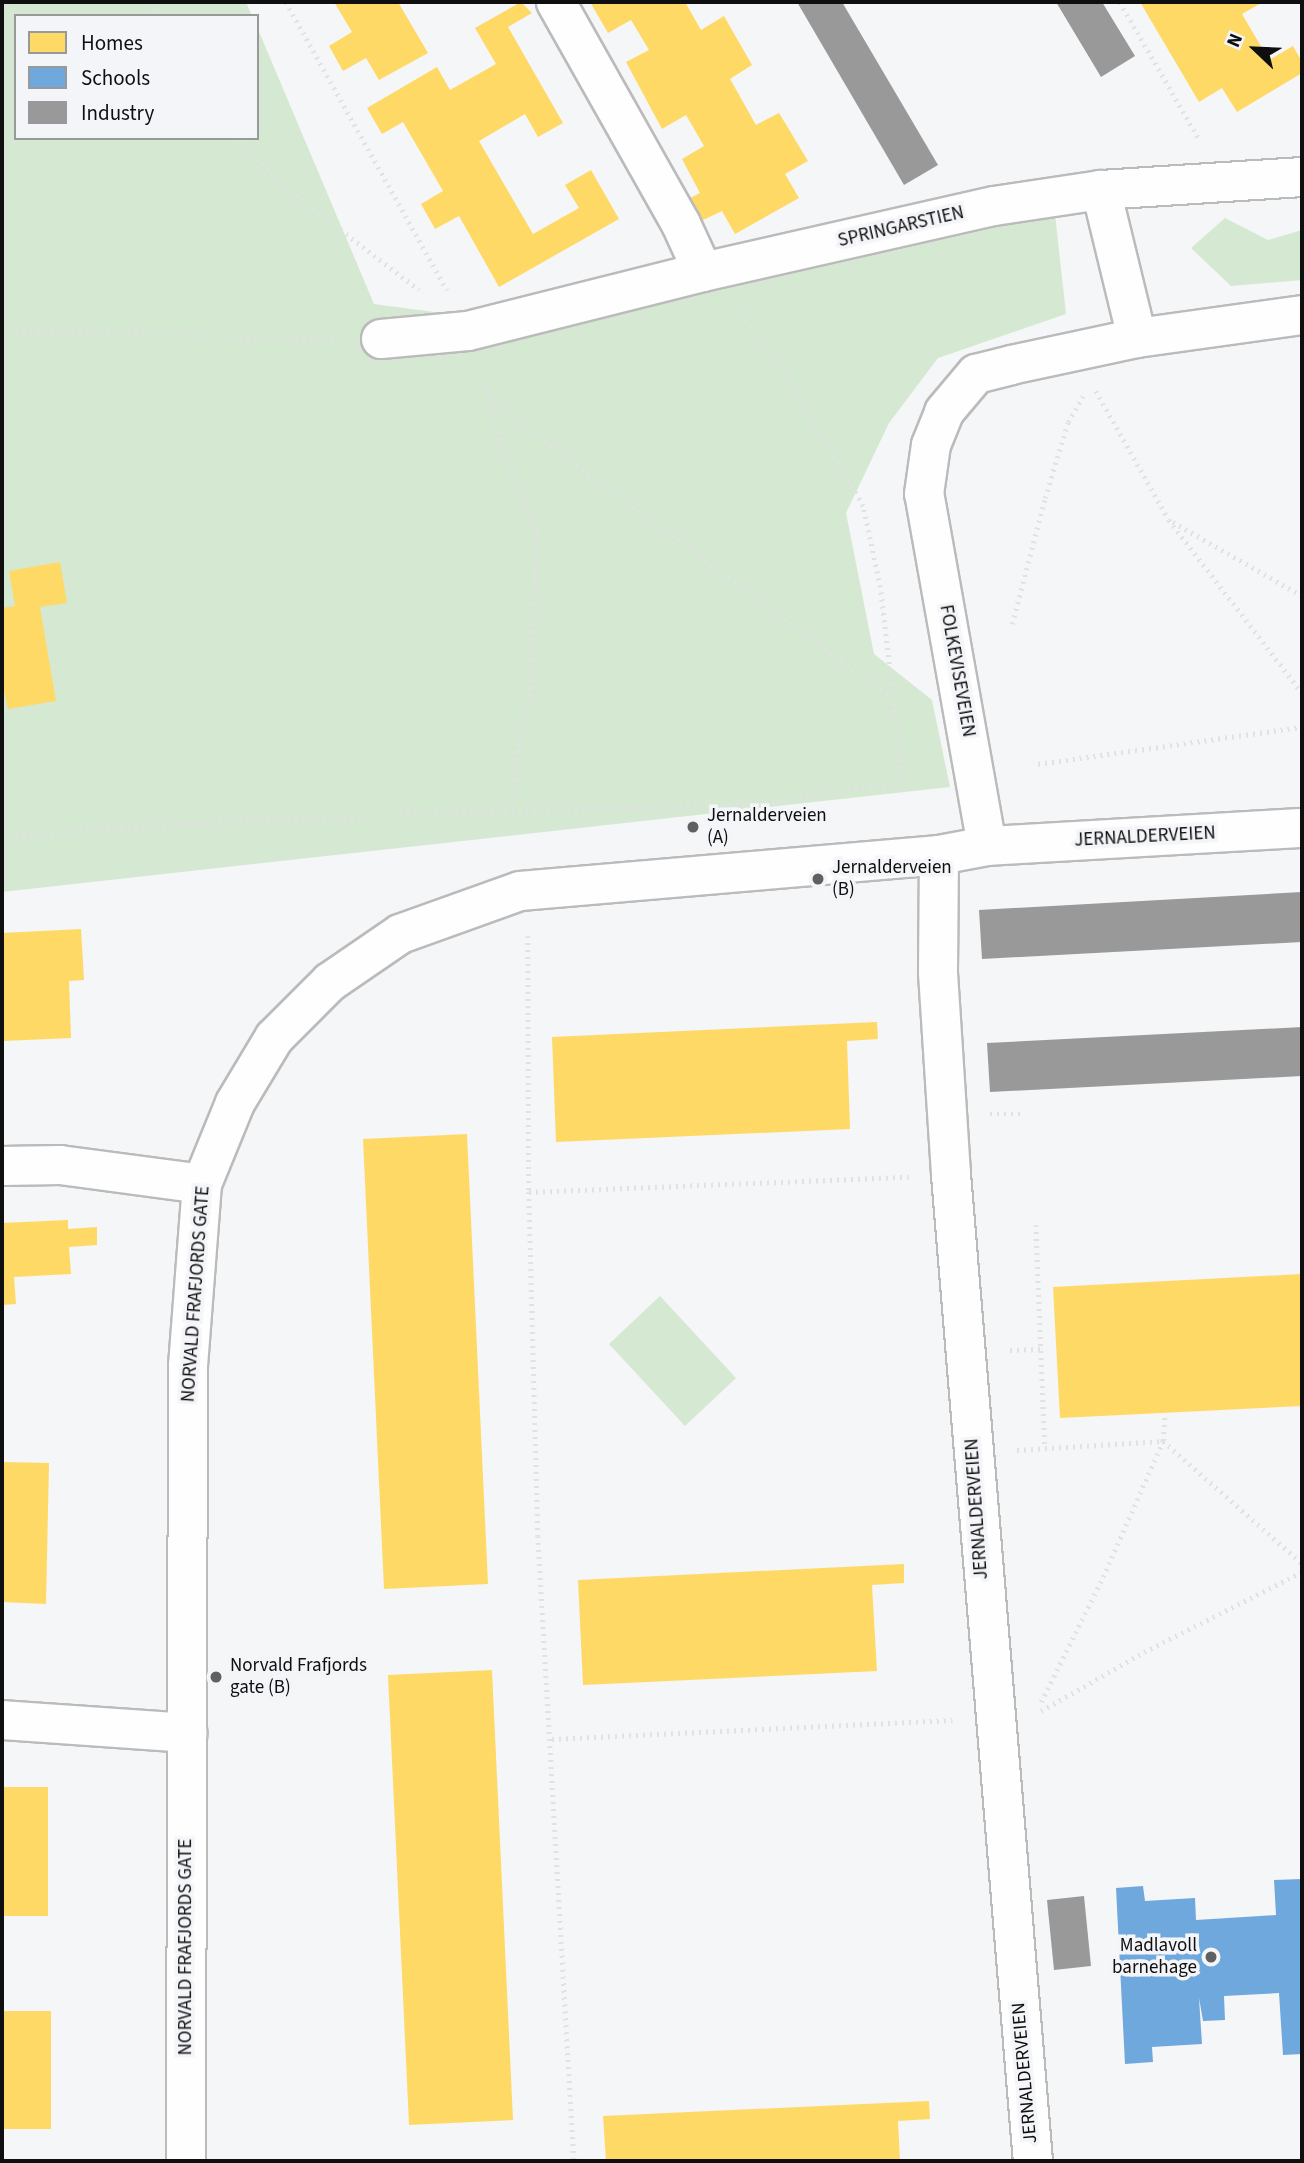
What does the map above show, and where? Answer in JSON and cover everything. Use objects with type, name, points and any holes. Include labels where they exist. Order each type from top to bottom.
[{"type":"street","points":[[556,2],[669,201],[703,272]]},
{"type":"street","name":"SPRINGARSTIEN","points":[[381,339],[468,331],[703,272],[994,206],[1101,190],[1302,177]]},
{"type":"street","points":[[1101,190],[1137,338]]},
{"type":"street","name":"FOLKEVISEVEIEN","points":[[987,846],[924,494],[930,445],[956,394],[976,374],[1137,338],[1302,315]]},
{"type":"street","name":"JERNALDERVEIEN","points":[[987,846],[1302,828]]},
{"type":"street","points":[[520,891],[939,855],[987,846]]},
{"type":"street","name":"JERNALDERVEIEN","points":[[939,855],[938,973],[951,1175],[1033,2161]]},
{"type":"street","name":"NORVALD FRAFJORDS GATE","points":[[186,2161],[188,1366],[202,1184],[235,1102],[274,1038],[330,982],[400,934],[520,891]]},
{"type":"street","points":[[2,1166],[60,1165],[202,1184]]},
{"type":"street","points":[[2,1720],[188,1732]]},
{"type":"path","points":[[286,2],[468,331],[467,362],[487,390],[554,448],[894,700]]},
{"type":"path","points":[[1120,2],[1223,183]]},
{"type":"path","points":[[240,140],[285,187],[468,331]]},
{"type":"path","points":[[2,836],[246,820],[410,818],[512,808],[573,811],[765,803],[903,782],[880,587],[863,506],[752,327],[703,272]]},
{"type":"path","points":[[2,332],[381,339]]},
{"type":"path","points":[[1090,382],[1169,520],[1302,693]]},
{"type":"path","points":[[487,390],[504,452],[537,533],[530,705],[520,730],[512,808]]},
{"type":"path","points":[[1012,624],[1064,435],[1085,392]]},
{"type":"path","points":[[1169,520],[1302,596]]},
{"type":"path","points":[[1038,764],[1302,727]]},
{"type":"path","points":[[520,891],[528,933],[529,1192],[538,1536],[552,1739],[574,2161]]},
{"type":"path","points":[[529,1192],[951,1175]]},
{"type":"path","points":[[1036,1225],[1045,1448]]},
{"type":"path","points":[[1165,1413],[1163,1441],[1103,1577],[1034,1715],[1144,1652],[1302,1572]]},
{"type":"path","points":[[973,1452],[1163,1441],[1302,1563]]},
{"type":"path","points":[[552,1739],[996,1717]]},
{"type":"green space","points":[[2,2],[246,2],[251,14],[14,14],[14,140],[259,140],[259,32],[374,304],[553,328],[1055,214],[1066,314],[938,358],[889,423],[846,513],[874,654],[932,700],[950,787],[2,892]]},
{"type":"green space","points":[[1225,218],[1268,240],[1302,230],[1302,280],[1231,286],[1191,248]]},
{"type":"green space","points":[[660,1296],[736,1378],[685,1426],[609,1344]]},
{"type":"building: Homes","points":[[334,2],[398,2],[428,53],[379,80],[366,58],[343,71],[329,46],[352,32]]},
{"type":"building: Homes","points":[[521,2],[532,13],[508,27],[563,123],[538,137],[525,114],[479,141],[533,234],[579,208],[565,185],[591,170],[619,219],[499,287],[459,216],[435,229],[421,204],[443,191],[403,122],[382,134],[367,108],[437,67],[450,90],[496,64],[475,28]]},
{"type":"building: Homes","points":[[590,2],[685,2],[701,30],[724,16],[752,65],[730,79],[756,125],[779,113],[808,161],[785,174],[799,198],[735,234],[722,211],[699,222],[686,200],[700,193],[682,159],[704,146],[686,115],[662,129],[626,62],[649,50],[631,20],[608,33]]},
{"type":"building: Homes","points":[[1140,2],[1263,2],[1242,14],[1269,60],[1293,46],[1302,62],[1302,73],[1237,112],[1222,88],[1199,102]]},
{"type":"building: Homes","points":[[60,562],[67,603],[40,607],[56,701],[8,709],[2,682],[2,608],[15,606],[9,571]]},
{"type":"building: Homes","points":[[81,929],[84,980],[69,981],[71,1038],[3,1041],[2,933]]},
{"type":"building: Homes","points":[[877,1022],[878,1039],[847,1041],[850,1129],[556,1142],[552,1037]]},
{"type":"building: Homes","points":[[467,1134],[488,1584],[384,1589],[363,1139]]},
{"type":"building: Homes","points":[[68,1220],[68,1229],[97,1227],[97,1245],[69,1247],[71,1274],[14,1277],[16,1304],[2,1305],[2,1223]]},
{"type":"building: Homes","points":[[1302,1274],[1302,1406],[1060,1418],[1053,1287]]},
{"type":"building: Homes","points":[[2,1462],[49,1463],[46,1604],[2,1602]]},
{"type":"building: Homes","points":[[904,1564],[904,1583],[872,1585],[877,1671],[583,1685],[578,1580]]},
{"type":"building: Homes","points":[[492,1670],[513,2120],[409,2125],[388,1675]]},
{"type":"building: Homes","points":[[2,1787],[48,1787],[48,1916],[2,1916]]},
{"type":"building: Homes","points":[[2,2011],[51,2011],[51,2129],[2,2129]]},
{"type":"building: Homes","points":[[929,2101],[930,2119],[898,2121],[900,2161],[606,2161],[603,2116]]},
{"type":"building: Schools","name":"Madlavoll barnehage","points":[[1302,1879],[1302,2054],[1283,2055],[1279,1993],[1224,1996],[1225,2020],[1203,2021],[1199,1998],[1202,2044],[1152,2047],[1153,2062],[1125,2064],[1116,1888],[1143,1886],[1145,1901],[1195,1898],[1196,1920],[1276,1915],[1274,1880]]},
{"type":"building: Industry","points":[[797,2],[842,2],[938,165],[904,185]]},
{"type":"building: Industry","points":[[1056,2],[1102,2],[1135,56],[1101,77]]},
{"type":"building: Industry","points":[[1302,892],[1302,942],[982,959],[979,910]]},
{"type":"building: Industry","points":[[1302,1027],[1302,1076],[990,1092],[987,1043]]},
{"type":"building: Industry","points":[[1084,1896],[1091,1966],[1054,1970],[1047,1900]]},
{"type":"place","name":"Jernalderveien (A)","points":[[693,827]]},
{"type":"place","name":"Jernalderveien (B)","points":[[818,879]]},
{"type":"place","name":"Norvald Frafjords gate (B)","points":[[216,1677]]},
{"type":"place","name":"Madlavoll barnehage","points":[[1211,1957]]}]
